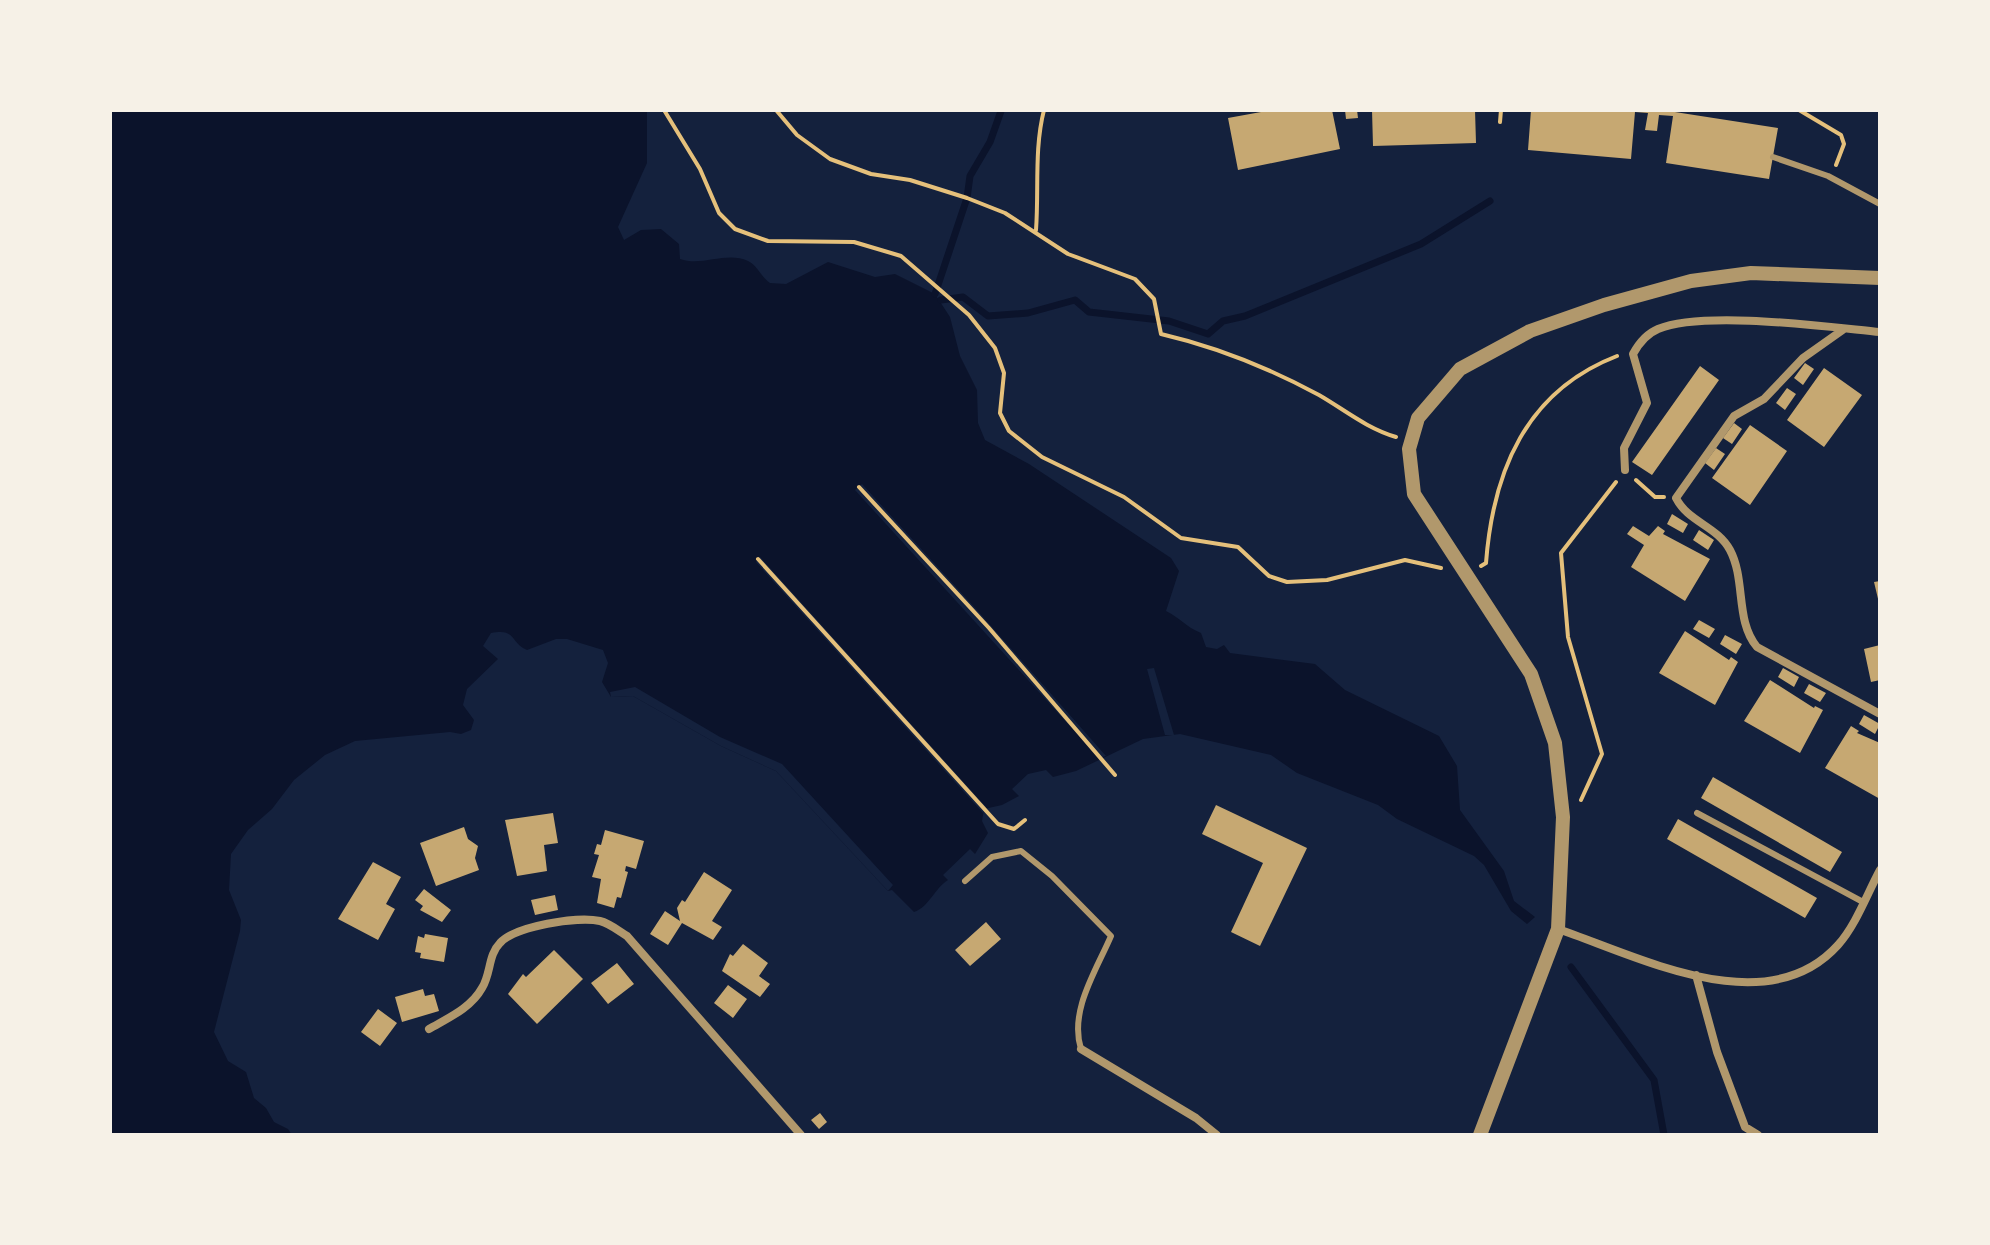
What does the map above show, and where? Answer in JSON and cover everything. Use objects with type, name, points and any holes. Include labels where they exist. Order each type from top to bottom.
[{"type":"street","points":[[1480,1135],[1558,929],[1563,817],[1555,743],[1531,674],[1493,611],[1465,576],[1414,494],[1411,441],[1418,418],[1460,369],[1530,331],[1691,281],[1751,273],[1880,278]]},
{"type":"street","points":[[1625,470],[1624,448],[1647,403],[1633,354],[1640,341],[1658,329],[1680,324],[1733,321],[1880,332]]},
{"type":"street","points":[[1844,329],[1803,358],[1764,399],[1734,416],[1676,498],[1683,512],[1719,535],[1731,552],[1747,635],[1757,647],[1880,714]]},
{"type":"street","points":[[1558,929],[1696,975],[1736,983],[1793,978],[1819,963],[1840,943],[1880,870]]},
{"type":"street","points":[[429,1029],[465,1007],[483,987],[493,952],[502,940],[554,923],[603,921],[627,936],[801,1135]]},
{"type":"street","points":[[1696,975],[1717,1052],[1744,1131],[1758,1135]]},
{"type":"street","points":[[1081,1049],[1196,1118],[1217,1135]]},
{"type":"lane","points":[[1773,157],[1792,161],[1831,178],[1880,204]]},
{"type":"lane","points":[[1697,813],[1863,902]]},
{"type":"lane","points":[[965,881],[992,857],[1021,851],[1052,876],[1111,936],[1079,1010],[1075,1031],[1081,1049]]},
{"type":"path","points":[[664,110],[700,169],[719,213],[735,229],[768,241],[854,242],[901,256],[969,315],[995,348],[1004,373],[1000,413],[1009,431],[1042,457],[1124,497],[1181,538],[1238,547],[1269,576],[1287,582],[1327,580],[1405,560],[1465,576],[1486,563],[1495,497],[1505,469],[1536,415],[1554,393],[1582,372],[1621,354],[1633,354]]},
{"type":"path","points":[[776,110],[797,135],[830,159],[871,174],[950,192],[1005,213],[1068,254],[1135,279],[1154,299],[1161,334],[1241,357],[1320,396],[1377,431],[1411,441]]},
{"type":"path","points":[[1036,232],[1040,178],[1036,141],[1044,110]]},
{"type":"path","points":[[1500,122],[1501,110]]},
{"type":"path","points":[[1799,110],[1841,135],[1844,144],[1831,178]]},
{"type":"path","points":[[1576,810],[1602,754],[1568,637],[1561,553],[1625,470],[1655,497],[1676,498]]},
{"type":"path","points":[[859,487],[989,628],[1115,775]]},
{"type":"path","points":[[758,559],[998,824],[1014,829],[1025,820]]},
{"type":"water","points":[[110,110],[647,110],[647,163],[618,227],[624,240],[641,230],[661,229],[679,244],[680,259],[740,258],[751,263],[770,283],[786,284],[828,262],[875,277],[895,274],[935,294],[950,317],[960,356],[977,390],[978,423],[985,440],[1029,464],[1171,558],[1179,571],[1166,611],[1201,633],[1206,647],[1217,649],[1224,645],[1230,653],[1315,664],[1345,690],[1439,736],[1457,766],[1460,810],[1504,871],[1514,901],[1535,917],[1527,924],[1511,911],[1484,865],[1474,856],[1397,819],[1378,805],[1297,773],[1271,755],[1180,734],[1143,739],[1076,771],[1053,777],[1046,770],[1028,774],[1012,789],[1019,796],[1002,805],[984,809],[982,821],[988,833],[975,854],[970,849],[943,875],[948,880],[924,906],[914,912],[892,890],[888,891],[776,771],[721,746],[633,696],[611,697],[602,682],[608,663],[603,650],[567,639],[556,639],[527,650],[505,632],[491,633],[483,646],[498,659],[467,689],[463,705],[474,720],[471,730],[461,734],[450,732],[355,741],[325,755],[294,780],[272,809],[248,830],[231,854],[229,890],[241,920],[240,931],[214,1032],[228,1061],[246,1072],[254,1098],[266,1108],[274,1122],[288,1129],[292,1135],[110,1135]]},
{"type":"pier","points":[[862,484],[1106,756],[1099,758],[855,490]]},
{"type":"pier","points":[[760,557],[986,807],[983,813],[756,562]]},
{"type":"pier","points":[[1154,668],[1174,735],[1165,735],[1147,669]]},
{"type":"pier","points":[[635,687],[720,737],[782,764],[893,885],[888,891],[776,771],[721,746],[633,696],[611,697],[610,692]]},
{"type":"building","points":[[1272,110],[1332,110],[1340,149],[1238,170],[1228,118]]},
{"type":"building","points":[[1345,110],[1357,110],[1358,118],[1346,119]]},
{"type":"building","points":[[1372,110],[1475,110],[1476,143],[1373,146]]},
{"type":"building","points":[[1531,110],[1662,110],[1778,128],[1769,179],[1666,163],[1673,116],[1659,115],[1657,131],[1645,130],[1648,113],[1635,112],[1631,159],[1528,150]]},
{"type":"building","points":[[1805,363],[1814,369],[1803,385],[1794,378]]},
{"type":"building","points":[[1700,366],[1719,380],[1652,475],[1632,462]]},
{"type":"building","points":[[1824,368],[1862,395],[1824,447],[1787,420]]},
{"type":"building","points":[[1787,388],[1796,394],[1785,410],[1776,403]]},
{"type":"building","points":[[1734,423],[1742,429],[1732,444],[1723,438]]},
{"type":"building","points":[[1750,425],[1787,451],[1750,505],[1712,478]]},
{"type":"building","points":[[1716,448],[1725,454],[1714,470],[1705,463]]},
{"type":"building","points":[[1672,514],[1688,524],[1683,533],[1667,524]]},
{"type":"building","points":[[1633,526],[1649,536],[1658,526],[1665,531],[1663,534],[1710,559],[1685,601],[1631,567],[1644,545],[1627,534]]},
{"type":"building","points":[[1699,530],[1714,540],[1708,550],[1693,540]]},
{"type":"building","points":[[1880,581],[1880,603],[1879,603],[1874,582]]},
{"type":"building","points":[[1699,620],[1715,629],[1709,638],[1693,629]]},
{"type":"building","points":[[1685,631],[1729,660],[1731,657],[1738,662],[1715,705],[1659,673]]},
{"type":"building","points":[[1725,635],[1742,644],[1736,654],[1720,644]]},
{"type":"building","points":[[1880,645],[1880,680],[1871,682],[1864,649]]},
{"type":"building","points":[[1783,668],[1799,677],[1794,687],[1778,677]]},
{"type":"building","points":[[1770,680],[1814,708],[1823,710],[1800,753],[1744,721]]},
{"type":"building","points":[[1809,684],[1826,693],[1820,702],[1804,693]]},
{"type":"building","points":[[1864,715],[1880,724],[1875,734],[1859,724]]},
{"type":"building","points":[[1851,726],[1859,731],[1857,733],[1880,743],[1880,799],[1825,768]]},
{"type":"building","points":[[1713,777],[1842,852],[1830,872],[1701,798]]},
{"type":"building","points":[[1216,805],[1307,848],[1260,946],[1231,932],[1263,863],[1202,834]]},
{"type":"building","points":[[553,813],[558,843],[544,845],[547,871],[517,876],[505,820]]},
{"type":"building","points":[[1678,819],[1817,898],[1805,918],[1667,839]]},
{"type":"building","points":[[464,827],[468,839],[478,846],[475,858],[479,870],[436,886],[420,843]]},
{"type":"building","points":[[605,830],[644,841],[636,869],[626,866],[625,871],[628,872],[621,898],[617,897],[614,908],[597,903],[601,879],[592,877],[599,855],[594,854],[597,844],[601,845]]},
{"type":"building","points":[[373,862],[401,877],[386,904],[395,909],[378,940],[338,919]]},
{"type":"building","points":[[704,872],[732,890],[712,921],[722,927],[713,940],[682,923],[668,945],[650,934],[665,911],[680,921],[677,908],[682,900],[685,902]]},
{"type":"building","points":[[424,889],[451,910],[442,922],[420,910],[423,906],[415,900]]},
{"type":"building","points":[[555,895],[558,910],[535,915],[531,900]]},
{"type":"building","points":[[986,922],[1001,939],[970,966],[955,950]]},
{"type":"building","points":[[425,934],[448,938],[444,962],[420,958],[421,953],[415,952],[418,936],[424,938]]},
{"type":"building","points":[[743,944],[768,963],[759,976],[770,984],[760,997],[722,971],[730,954],[733,956]]},
{"type":"building","points":[[554,950],[583,979],[537,1024],[508,994],[523,974],[526,977]]},
{"type":"building","points":[[617,963],[634,984],[608,1004],[591,983]]},
{"type":"building","points":[[728,985],[747,999],[733,1018],[714,1003]]},
{"type":"building","points":[[423,989],[425,996],[434,994],[439,1011],[402,1022],[395,997]]},
{"type":"building","points":[[378,1009],[397,1023],[380,1046],[361,1032]]},
{"type":"building","points":[[820,1113],[827,1122],[819,1129],[811,1120]]},
{"type":"waterway","points":[[935,294],[967,198],[970,176],[990,142],[1001,111]]},
{"type":"waterway","points":[[941,300],[963,297],[988,316],[1028,313],[1075,300],[1089,312],[1169,321],[1208,334],[1223,321],[1245,316],[1421,244],[1490,201]]},
{"type":"waterway","points":[[1571,967],[1654,1080],[1664,1135]]}]
